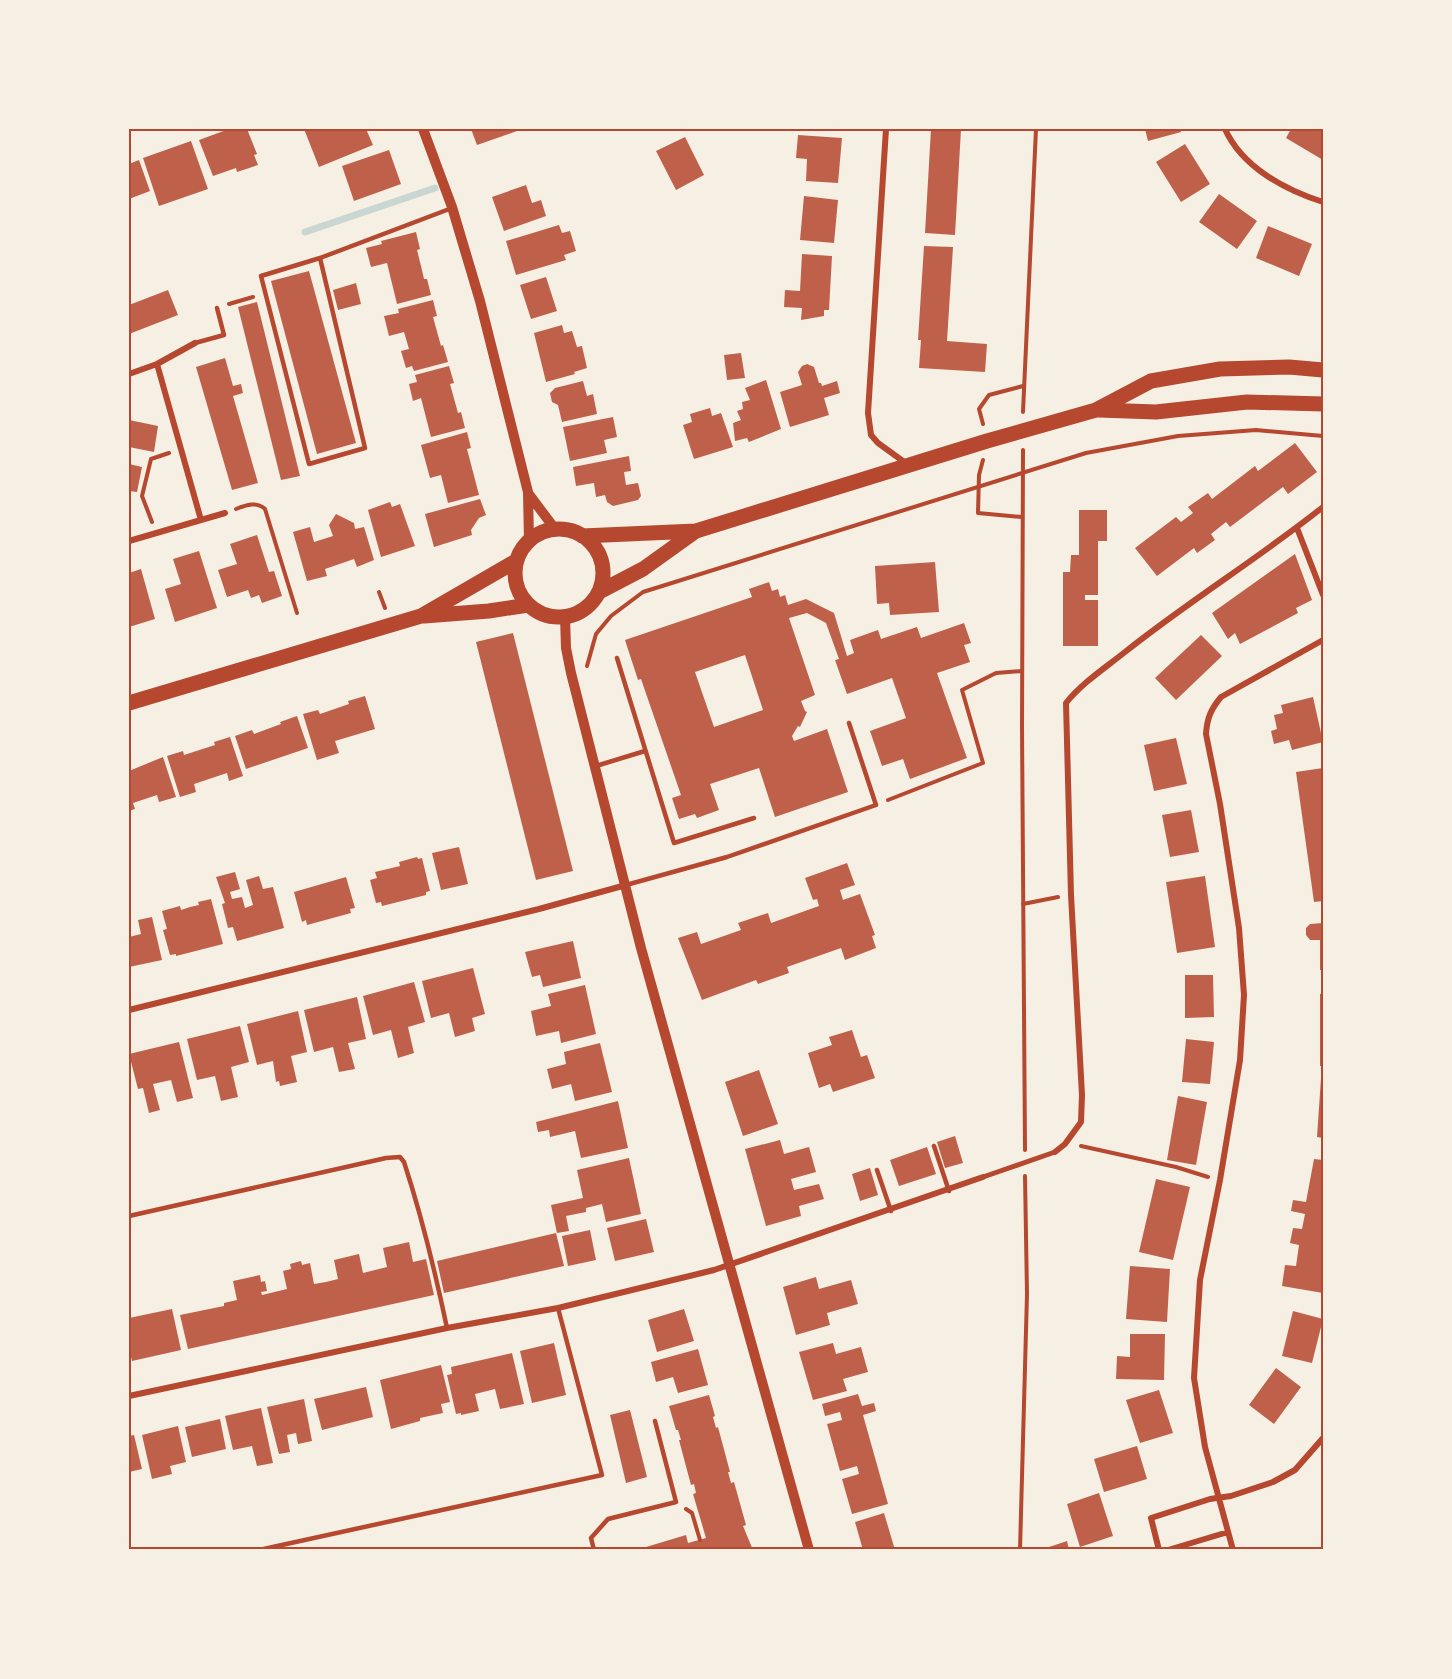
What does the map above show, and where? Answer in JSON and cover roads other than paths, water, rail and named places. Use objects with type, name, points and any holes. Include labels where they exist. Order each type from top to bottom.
[{"type":"main road","points":[[582,536],[696,531],[987,441],[1096,410],[1151,381],[1220,369],[1289,367],[1323,370]]},
{"type":"main road","points":[[1096,410],[1156,412],[1247,402],[1323,404]]},
{"type":"main road","points":[[599,592],[603,576],[601,560],[594,546],[582,536],[569,530],[555,529],[529,540],[516,561],[515,577],[519,592],[528,605],[545,615],[565,617],[585,609],[599,592],[643,569],[696,531]]},
{"type":"main road","points":[[421,616],[516,561]]},
{"type":"main road","points":[[129,703],[421,616],[489,611],[528,605]]},
{"type":"street","points":[[423,129],[452,207],[480,301],[528,492],[529,540]]},
{"type":"street","points":[[886,129],[868,413],[871,435],[878,444],[909,465]]},
{"type":"street","points":[[1225,129],[1229,138],[1251,163],[1267,176],[1301,195],[1323,202]]},
{"type":"street","points":[[129,374],[157,364],[195,343]]},
{"type":"street","points":[[157,364],[201,520]]},
{"type":"street","points":[[528,492],[555,529]]},
{"type":"street","points":[[129,1396],[447,1328],[558,1308],[730,1265],[949,1191],[1055,1152],[1065,1144],[1081,1122],[1082,1095],[1071,895],[1066,704],[1076,691],[1150,632],[1323,507]]},
{"type":"street","points":[[129,541],[225,513]]},
{"type":"street","points":[[1297,528],[1323,595]]},
{"type":"street","points":[[565,617],[566,648],[571,673],[641,948],[809,1550]]},
{"type":"street","points":[[1233,1550],[1205,1448],[1194,1378],[1200,1280],[1240,1060],[1244,995],[1239,928],[1220,804],[1206,734],[1207,723],[1209,713],[1221,697],[1323,640]]},
{"type":"street","points":[[129,1010],[538,909],[626,885]]},
{"type":"street","points":[[1158,1550],[1151,1518],[1273,1482],[1295,1470],[1323,1438]]},
{"type":"street","points":[[1167,1550],[1228,1532]]},
{"type":"lane","points":[[320,258],[366,448],[309,464],[261,276],[320,258],[452,207]]},
{"type":"lane","points":[[195,343],[224,335],[217,308]]},
{"type":"lane","points":[[616,658],[674,843],[754,818]]},
{"type":"lane","points":[[626,885],[726,857],[876,805],[849,723]]},
{"type":"lane","points":[[595,766],[645,751]]},
{"type":"lane","points":[[934,1146],[949,1191]]},
{"type":"lane","points":[[129,1216],[400,1157],[404,1162],[420,1210],[447,1328]]},
{"type":"lane","points":[[877,1170],[891,1210]]},
{"type":"lane","points":[[259,1550],[602,1475],[558,1308]]},
{"type":"lane","points":[[594,1550],[591,1538],[608,1519],[676,1502],[655,1421]]},
{"type":"waterway","points":[[305,232],[435,188]]}]
